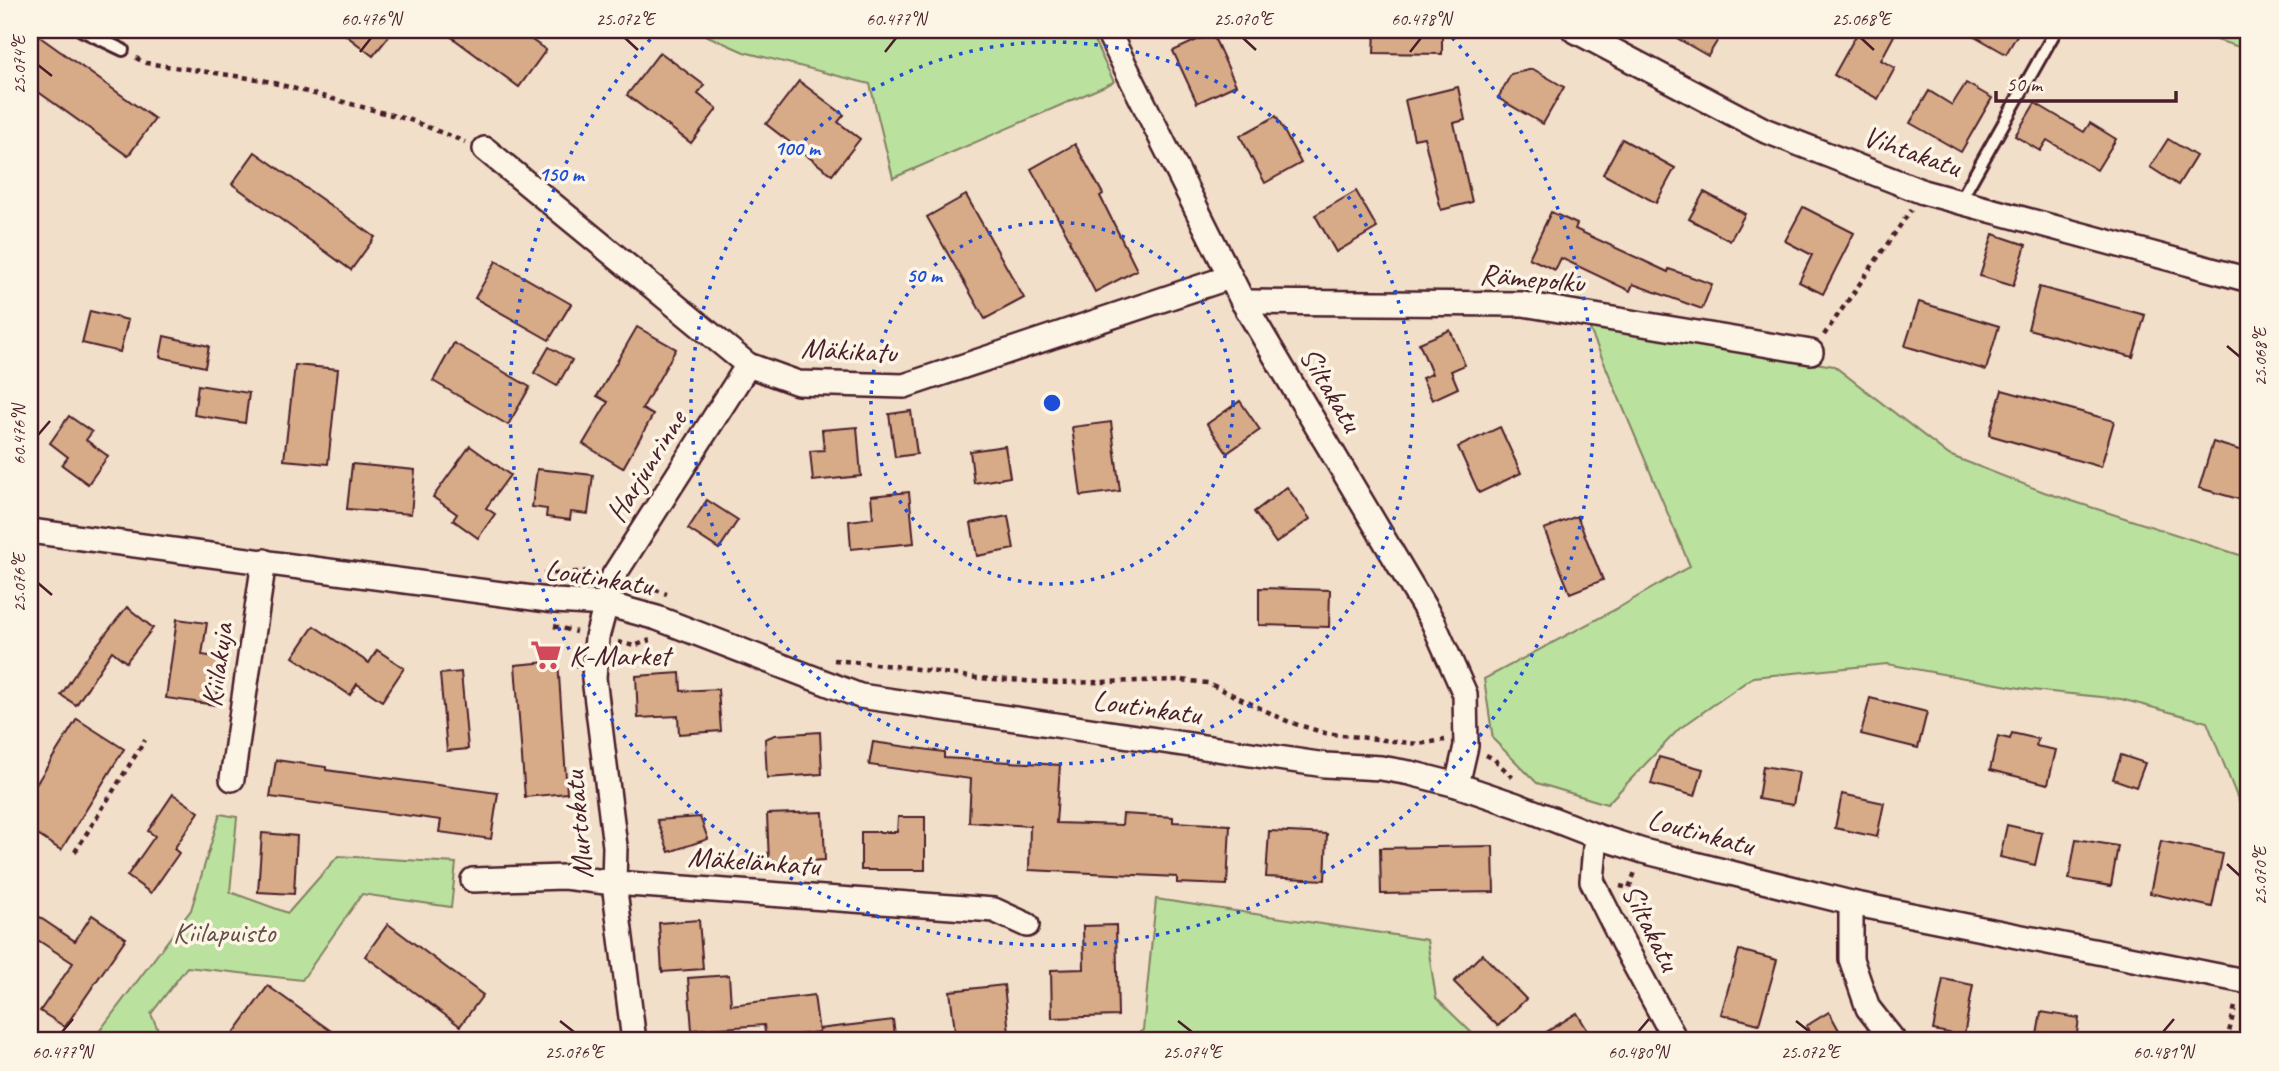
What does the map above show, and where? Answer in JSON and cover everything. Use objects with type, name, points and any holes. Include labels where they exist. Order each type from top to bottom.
[{"type":"street","name":"Siltakatu","points":[[1107,30],[1243,302],[1433,622],[1465,694],[1466,746],[1457,785]]},
{"type":"street","name":"Vihtakatu","points":[[1574,30],[1606,38],[1764,130],[1923,192],[2249,280]]},
{"type":"street","name":"Mäkikatu","points":[[485,149],[748,365],[798,383],[904,386],[1230,277]]},
{"type":"street","name":"Rämepolku","points":[[1243,302],[1523,304],[1811,352]]},
{"type":"street","name":"Harjunrinne","points":[[606,604],[614,575],[748,365]]},
{"type":"street","name":"Loutinkatu","points":[[30,531],[555,601],[606,604],[657,618],[860,696],[1325,765],[1381,768],[1457,785],[1643,851],[1851,903],[2249,982]]},
{"type":"street","name":"Kiilakuja","points":[[232,779],[264,561]]},
{"type":"street","name":"Murtokatu","points":[[606,604],[597,637],[594,678],[615,846],[614,883],[635,1041]]},
{"type":"street","name":"Siltakatu","points":[[1596,836],[1592,881],[1676,1041]]},
{"type":"street","name":"Mäkelänkatu","points":[[474,880],[564,877],[614,883],[994,910],[1027,925]]},
{"type":"street","points":[[1851,903],[1852,958],[1868,1008],[1894,1041]]},
{"type":"lane","points":[[81,30],[124,50]]},
{"type":"lane","points":[[1961,201],[2056,30]]},
{"type":"path","points":[[124,50],[146,63],[276,84],[410,120],[485,149]]},
{"type":"path","points":[[1811,352],[1923,192]]},
{"type":"path","points":[[75,852],[145,740]]},
{"type":"green space","points":[[694,30],[1089,30],[1114,82],[893,178],[870,84],[744,52]]},
{"type":"green space","points":[[2184,30],[2249,30],[2249,50]]},
{"type":"green space","points":[[1589,327],[1834,366],[1949,455],[2044,492],[2249,558],[2249,817],[2244,814],[2207,722],[2121,699],[2031,690],[1887,664],[1753,677],[1679,729],[1607,804],[1537,783],[1493,739],[1484,679],[1620,607],[1690,566]]},
{"type":"green space","name":"Kiilapuisto","points":[[220,814],[237,817],[230,892],[288,913],[338,856],[456,863],[451,907],[362,894],[302,980],[187,967],[151,1014],[163,1041],[92,1041],[191,910]]},
{"type":"green space","points":[[1156,899],[1427,940],[1436,998],[1480,1041],[1126,1041],[1143,1030]]},
{"type":"building","points":[[30,30],[155,119],[128,156],[30,86]]},
{"type":"building","points":[[339,30],[394,30],[373,56]]},
{"type":"building","points":[[442,30],[535,30],[529,38],[546,50],[519,87]]},
{"type":"building","points":[[1375,30],[1442,30],[1442,54],[1374,53]]},
{"type":"building","points":[[1663,30],[1724,30],[1708,56]]},
{"type":"building","points":[[1859,30],[1897,30],[1881,60],[1895,68],[1878,99],[1834,75]]},
{"type":"building","points":[[1964,30],[2020,30],[2006,54]]},
{"type":"building","points":[[1212,33],[1236,85],[1197,103],[1173,51]]},
{"type":"building","points":[[660,52],[704,85],[698,94],[717,109],[691,143],[627,95]]},
{"type":"building","points":[[1533,69],[1564,87],[1543,124],[1498,98],[1511,74]]},
{"type":"building","points":[[799,81],[844,115],[838,122],[860,139],[832,175],[766,124]]},
{"type":"building","points":[[1966,83],[1992,98],[1961,152],[1910,123],[1929,91],[1952,105]]},
{"type":"building","points":[[1458,87],[1465,120],[1454,123],[1472,202],[1441,210],[1424,137],[1414,139],[1405,100]]},
{"type":"building","points":[[2035,103],[2084,132],[2090,123],[2116,139],[2097,170],[2047,140],[2040,151],[2015,136]]},
{"type":"building","points":[[1276,116],[1301,163],[1265,183],[1240,136]]},
{"type":"building","points":[[1622,139],[1675,168],[1656,203],[1603,174]]},
{"type":"building","points":[[2168,139],[2196,156],[2178,185],[2150,167]]},
{"type":"building","points":[[1075,144],[1103,194],[1100,196],[1137,270],[1095,292],[1031,169]]},
{"type":"building","points":[[255,152],[375,237],[351,270],[232,184]]},
{"type":"building","points":[[1356,191],[1377,228],[1336,252],[1315,215]]},
{"type":"building","points":[[1704,192],[1745,214],[1730,241],[1689,219]]},
{"type":"building","points":[[966,195],[1024,298],[985,319],[927,217]]},
{"type":"building","points":[[1803,207],[1854,233],[1823,294],[1799,282],[1812,255],[1785,241]]},
{"type":"building","points":[[1551,212],[1577,224],[1575,229],[1668,272],[1669,269],[1712,284],[1702,309],[1633,284],[1630,291],[1561,258],[1555,270],[1529,258]]},
{"type":"building","points":[[1993,234],[2026,245],[2013,286],[1980,276]]},
{"type":"building","points":[[496,261],[571,304],[549,340],[475,298]]},
{"type":"building","points":[[2039,287],[2145,315],[2133,357],[2028,329]]},
{"type":"building","points":[[1919,302],[1999,326],[1986,370],[1905,346]]},
{"type":"building","points":[[90,311],[128,320],[120,352],[82,343]]},
{"type":"building","points":[[637,327],[676,349],[642,409],[653,415],[623,468],[583,444],[608,402],[597,396]]},
{"type":"building","points":[[1450,330],[1465,365],[1451,371],[1458,388],[1432,400],[1422,378],[1432,374],[1419,343]]},
{"type":"building","points":[[164,336],[209,346],[205,367],[160,357]]},
{"type":"building","points":[[454,343],[530,387],[508,425],[433,381]]},
{"type":"building","points":[[549,347],[572,360],[557,386],[534,373]]},
{"type":"building","points":[[295,365],[338,369],[328,464],[284,460]]},
{"type":"building","points":[[198,385],[249,393],[245,423],[194,415]]},
{"type":"building","points":[[2002,390],[2114,421],[2101,467],[1989,435]]},
{"type":"building","points":[[1240,401],[1260,430],[1227,453],[1207,424]]},
{"type":"building","points":[[911,411],[917,454],[895,457],[889,414]]},
{"type":"building","points":[[69,416],[92,432],[86,440],[108,456],[88,484],[62,465],[68,457],[50,443]]},
{"type":"building","points":[[1111,422],[1120,491],[1081,496],[1072,427]]},
{"type":"building","points":[[857,427],[861,476],[813,481],[810,451],[824,450],[822,430]]},
{"type":"building","points":[[1500,427],[1521,473],[1479,493],[1458,447]]},
{"type":"building","points":[[2213,442],[2249,453],[2249,502],[2199,488]]},
{"type":"building","points":[[470,446],[510,475],[486,508],[495,514],[478,538],[453,520],[457,514],[433,497]]},
{"type":"building","points":[[1005,446],[1010,477],[974,483],[970,451]]},
{"type":"building","points":[[352,464],[415,470],[411,514],[347,509]]},
{"type":"building","points":[[537,469],[593,475],[588,514],[571,512],[570,520],[546,517],[547,509],[532,507]]},
{"type":"building","points":[[1287,487],[1310,519],[1276,543],[1254,512]]},
{"type":"building","points":[[909,492],[914,543],[851,549],[849,521],[873,518],[871,496]]},
{"type":"building","points":[[707,500],[738,520],[719,549],[688,529]]},
{"type":"building","points":[[1008,516],[1014,549],[977,556],[971,523]]},
{"type":"building","points":[[1577,516],[1603,580],[1570,593],[1544,529]]},
{"type":"building","points":[[1259,588],[1330,590],[1329,627],[1259,625]]},
{"type":"building","points":[[127,607],[153,628],[126,662],[112,651],[76,705],[61,695]]},
{"type":"building","points":[[177,619],[207,623],[202,655],[223,658],[216,705],[166,698]]},
{"type":"building","points":[[314,626],[369,663],[377,650],[404,668],[382,701],[357,684],[350,695],[293,657]]},
{"type":"building","points":[[558,661],[567,793],[525,797],[515,665]]},
{"type":"building","points":[[461,672],[468,749],[447,751],[440,674]]},
{"type":"building","points":[[680,673],[681,691],[718,689],[721,731],[679,734],[678,716],[638,718],[636,676]]},
{"type":"building","points":[[1870,698],[1927,712],[1918,748],[1861,734]]},
{"type":"building","points":[[77,719],[124,749],[61,850],[30,830],[30,794]]},
{"type":"building","points":[[820,732],[822,774],[767,778],[765,739],[775,735]]},
{"type":"building","points":[[2012,733],[2038,739],[2036,746],[2056,750],[2048,784],[1990,770],[1998,736],[2010,739]]},
{"type":"building","points":[[873,742],[944,752],[944,758],[1060,765],[1056,823],[1122,825],[1123,814],[1173,817],[1173,822],[1230,825],[1227,885],[1177,883],[1177,877],[1029,870],[1030,826],[969,822],[971,779],[869,765]]},
{"type":"building","points":[[2121,755],[2145,763],[2136,787],[2113,779]]},
{"type":"building","points":[[1659,757],[1703,769],[1695,796],[1651,784]]},
{"type":"building","points":[[276,760],[326,767],[326,770],[498,793],[491,839],[439,832],[441,820],[270,797]]},
{"type":"building","points":[[1763,766],[1799,772],[1793,805],[1758,799]]},
{"type":"building","points":[[173,794],[199,812],[174,849],[179,853],[151,893],[127,876],[155,836],[148,831]]},
{"type":"building","points":[[1842,794],[1884,803],[1877,837],[1835,828]]},
{"type":"building","points":[[823,812],[825,860],[769,863],[767,814]]},
{"type":"building","points":[[700,817],[708,839],[669,852],[657,820]]},
{"type":"building","points":[[898,817],[925,817],[925,870],[861,870],[861,832],[897,832]]},
{"type":"building","points":[[2007,825],[2042,833],[2035,865],[2000,857]]},
{"type":"building","points":[[1269,831],[1327,834],[1325,880],[1266,877]]},
{"type":"building","points":[[262,833],[297,836],[294,894],[258,892]]},
{"type":"building","points":[[2076,839],[2118,846],[2111,886],[2069,879]]},
{"type":"building","points":[[2161,841],[2223,854],[2212,907],[2150,893]]},
{"type":"building","points":[[1493,846],[1494,892],[1381,894],[1380,848]]},
{"type":"building","points":[[30,911],[75,941],[92,915],[126,938],[65,1027],[40,1011],[73,963],[30,935]]},
{"type":"building","points":[[699,920],[703,969],[662,972],[659,923]]},
{"type":"building","points":[[388,924],[483,995],[460,1026],[365,956]]},
{"type":"building","points":[[1116,925],[1118,1016],[1052,1018],[1051,970],[1084,969],[1083,926]]},
{"type":"building","points":[[1739,950],[1777,960],[1759,1024],[1721,1014]]},
{"type":"building","points":[[1482,954],[1526,999],[1498,1026],[1454,982]]},
{"type":"building","points":[[729,975],[731,1005],[814,995],[819,1032],[766,1039],[764,1025],[692,1030],[688,978]]},
{"type":"building","points":[[1943,979],[1973,985],[1964,1036],[1933,1030]]},
{"type":"building","points":[[1004,985],[1009,1033],[956,1039],[950,991]]},
{"type":"building","points":[[268,986],[345,1041],[228,1041]]},
{"type":"building","points":[[1829,1012],[1845,1041],[1815,1041],[1806,1026]]},
{"type":"building","points":[[2041,1012],[2079,1018],[2076,1041],[2036,1041]]},
{"type":"building","points":[[1577,1013],[1594,1041],[1532,1041]]},
{"type":"building","points":[[893,1020],[896,1041],[820,1041],[819,1029]]},
{"type":"place","name":"K-Market","points":[[546,655]]}]
